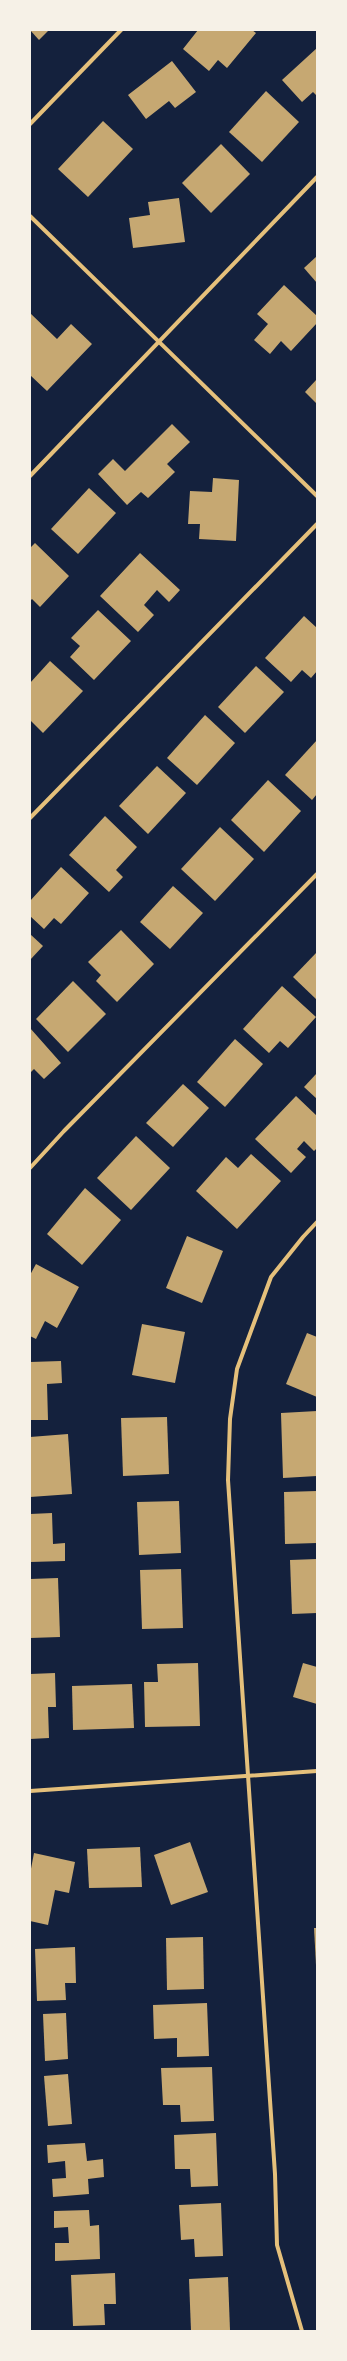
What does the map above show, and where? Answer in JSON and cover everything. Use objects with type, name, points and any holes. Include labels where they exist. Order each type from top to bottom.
[{"type":"street","points":[[30,124],[121,30]]},
{"type":"street","points":[[30,476],[317,177]]},
{"type":"street","points":[[30,216],[317,496]]},
{"type":"street","points":[[30,818],[317,524]]},
{"type":"street","points":[[30,1168],[64,1131],[317,874]]},
{"type":"street","points":[[302,2331],[277,2245],[275,2174],[228,1480],[230,1419],[237,1369],[271,1277],[302,1237],[317,1222]]},
{"type":"street","points":[[30,1792],[317,1771]]},
{"type":"building","points":[[30,30],[49,30],[39,40]]},
{"type":"building","points":[[198,30],[252,30],[256,33],[227,68],[218,60],[209,71],[183,49]]},
{"type":"building","points":[[317,48],[317,96],[313,92],[302,102],[282,80]]},
{"type":"building","points":[[172,61],[196,92],[175,108],[169,101],[146,119],[128,95]]},
{"type":"building","points":[[266,91],[299,122],[262,162],[229,132]]},
{"type":"building","points":[[103,121],[133,149],[88,197],[58,169]]},
{"type":"building","points":[[221,144],[250,174],[211,213],[182,183]]},
{"type":"building","points":[[179,198],[185,242],[133,248],[129,218],[150,215],[148,202]]},
{"type":"building","points":[[317,256],[317,283],[304,268]]},
{"type":"building","points":[[284,285],[317,316],[317,323],[291,351],[281,341],[270,354],[254,340],[268,324],[257,314]]},
{"type":"building","points":[[30,313],[57,339],[71,324],[92,344],[47,391],[30,375]]},
{"type":"building","points":[[317,379],[317,404],[305,392]]},
{"type":"building","points":[[172,424],[190,442],[167,464],[175,472],[148,498],[141,492],[127,505],[98,474],[113,459],[125,471]]},
{"type":"building","points":[[213,478],[239,480],[236,541],[199,539],[200,524],[188,524],[190,491],[212,492]]},
{"type":"building","points":[[89,488],[116,513],[78,554],[51,529]]},
{"type":"building","points":[[35,543],[69,576],[40,607],[32,599],[30,601],[30,548]]},
{"type":"building","points":[[140,553],[180,590],[169,602],[157,590],[144,605],[154,615],[138,632],[100,596]]},
{"type":"building","points":[[98,610],[131,641],[94,680],[70,657],[80,646],[71,638]]},
{"type":"building","points":[[304,616],[317,628],[317,671],[311,678],[302,670],[291,682],[265,658]]},
{"type":"building","points":[[50,661],[83,691],[43,733],[30,720],[30,683]]},
{"type":"building","points":[[256,666],[284,692],[245,733],[218,707]]},
{"type":"building","points":[[205,715],[235,743],[197,785],[167,758]]},
{"type":"building","points":[[317,740],[317,794],[312,800],[285,775]]},
{"type":"building","points":[[157,766],[186,793],[148,834],[119,806]]},
{"type":"building","points":[[268,780],[301,811],[264,852],[231,820]]},
{"type":"building","points":[[105,816],[137,847],[116,870],[123,877],[109,892],[69,855]]},
{"type":"building","points":[[220,827],[254,859],[215,901],[181,869]]},
{"type":"building","points":[[61,867],[89,893],[61,924],[54,918],[44,929],[30,916],[30,901]]},
{"type":"building","points":[[173,886],[203,913],[170,949],[140,922]]},
{"type":"building","points":[[121,930],[154,964],[117,1002],[96,981],[101,975],[88,962]]},
{"type":"building","points":[[30,934],[43,946],[30,960]]},
{"type":"building","points":[[317,952],[317,1000],[293,977]]},
{"type":"building","points":[[73,981],[106,1014],[68,1052],[36,1019]]},
{"type":"building","points":[[282,986],[316,1017],[288,1048],[280,1041],[269,1053],[243,1029]]},
{"type":"building","points":[[30,1028],[61,1063],[44,1079],[34,1069],[30,1073]]},
{"type":"building","points":[[235,1039],[263,1064],[225,1107],[197,1082]]},
{"type":"building","points":[[317,1073],[317,1099],[304,1087]]},
{"type":"building","points":[[183,1084],[209,1108],[173,1147],[146,1123]]},
{"type":"building","points":[[296,1096],[317,1116],[317,1148],[314,1151],[304,1141],[297,1149],[306,1157],[291,1173],[255,1139]]},
{"type":"building","points":[[136,1136],[170,1168],[131,1210],[97,1178]]},
{"type":"building","points":[[251,1154],[281,1181],[237,1229],[196,1191],[226,1157],[238,1168]]},
{"type":"building","points":[[85,1188],[121,1220],[82,1265],[47,1234]]},
{"type":"building","points":[[187,1236],[223,1251],[202,1303],[166,1288]]},
{"type":"building","points":[[36,1264],[79,1287],[57,1328],[45,1321],[36,1339],[30,1336],[30,1275]]},
{"type":"building","points":[[142,1324],[185,1332],[175,1383],[132,1375]]},
{"type":"building","points":[[307,1333],[317,1337],[317,1397],[286,1384]]},
{"type":"building","points":[[61,1361],[62,1383],[47,1384],[48,1420],[30,1420],[30,1362]]},
{"type":"building","points":[[317,1411],[317,1476],[283,1478],[281,1413]]},
{"type":"building","points":[[167,1417],[169,1474],[123,1476],[121,1418]]},
{"type":"building","points":[[68,1434],[72,1494],[30,1497],[30,1437]]},
{"type":"building","points":[[317,1491],[317,1543],[285,1544],[284,1492]]},
{"type":"building","points":[[179,1501],[181,1553],[139,1555],[137,1502]]},
{"type":"building","points":[[52,1513],[53,1544],[65,1543],[65,1561],[30,1562],[30,1514]]},
{"type":"building","points":[[317,1559],[317,1613],[292,1614],[290,1560]]},
{"type":"building","points":[[181,1569],[183,1628],[142,1629],[140,1570]]},
{"type":"building","points":[[58,1578],[60,1637],[30,1638],[30,1579]]},
{"type":"building","points":[[198,1663],[200,1726],[145,1727],[144,1682],[158,1682],[157,1664]]},
{"type":"building","points":[[303,1663],[317,1667],[317,1704],[293,1697]]},
{"type":"building","points":[[55,1673],[56,1707],[48,1707],[49,1738],[30,1739],[30,1674]]},
{"type":"building","points":[[132,1684],[134,1728],[73,1730],[72,1686]]},
{"type":"building","points":[[190,1842],[208,1892],[171,1905],[154,1855]]},
{"type":"building","points":[[140,1847],[142,1887],[89,1888],[87,1849]]},
{"type":"building","points":[[34,1853],[75,1862],[69,1893],[55,1890],[48,1925],[30,1921],[30,1874]]},
{"type":"building","points":[[314,1928],[317,1928],[317,1965],[316,1965]]},
{"type":"building","points":[[203,1937],[204,1989],[167,1990],[166,1938]]},
{"type":"building","points":[[75,1947],[76,1983],[65,1983],[66,2000],[37,2001],[35,1949]]},
{"type":"building","points":[[207,2003],[209,2056],[177,2057],[177,2038],[154,2039],[153,2005]]},
{"type":"building","points":[[66,2013],[68,2059],[45,2061],[43,2014]]},
{"type":"building","points":[[212,2067],[214,2121],[181,2122],[180,2105],[163,2105],[161,2068]]},
{"type":"building","points":[[68,2074],[72,2124],[48,2126],[44,2076]]},
{"type":"building","points":[[216,2133],[218,2186],[191,2187],[190,2169],[175,2169],[174,2135]]},
{"type":"building","points":[[85,2143],[87,2161],[103,2159],[104,2177],[88,2179],[89,2194],[53,2197],[52,2179],[66,2178],[65,2161],[48,2163],[47,2145]]},
{"type":"building","points":[[221,2203],[223,2256],[195,2257],[194,2239],[181,2240],[179,2205]]},
{"type":"building","points":[[89,2210],[90,2226],[99,2225],[100,2259],[55,2261],[55,2243],[69,2243],[68,2227],[54,2228],[54,2211]]},
{"type":"building","points":[[115,2273],[116,2304],[104,2304],[105,2325],[73,2326],[71,2275]]},
{"type":"building","points":[[228,2277],[230,2330],[191,2331],[189,2279]]}]
